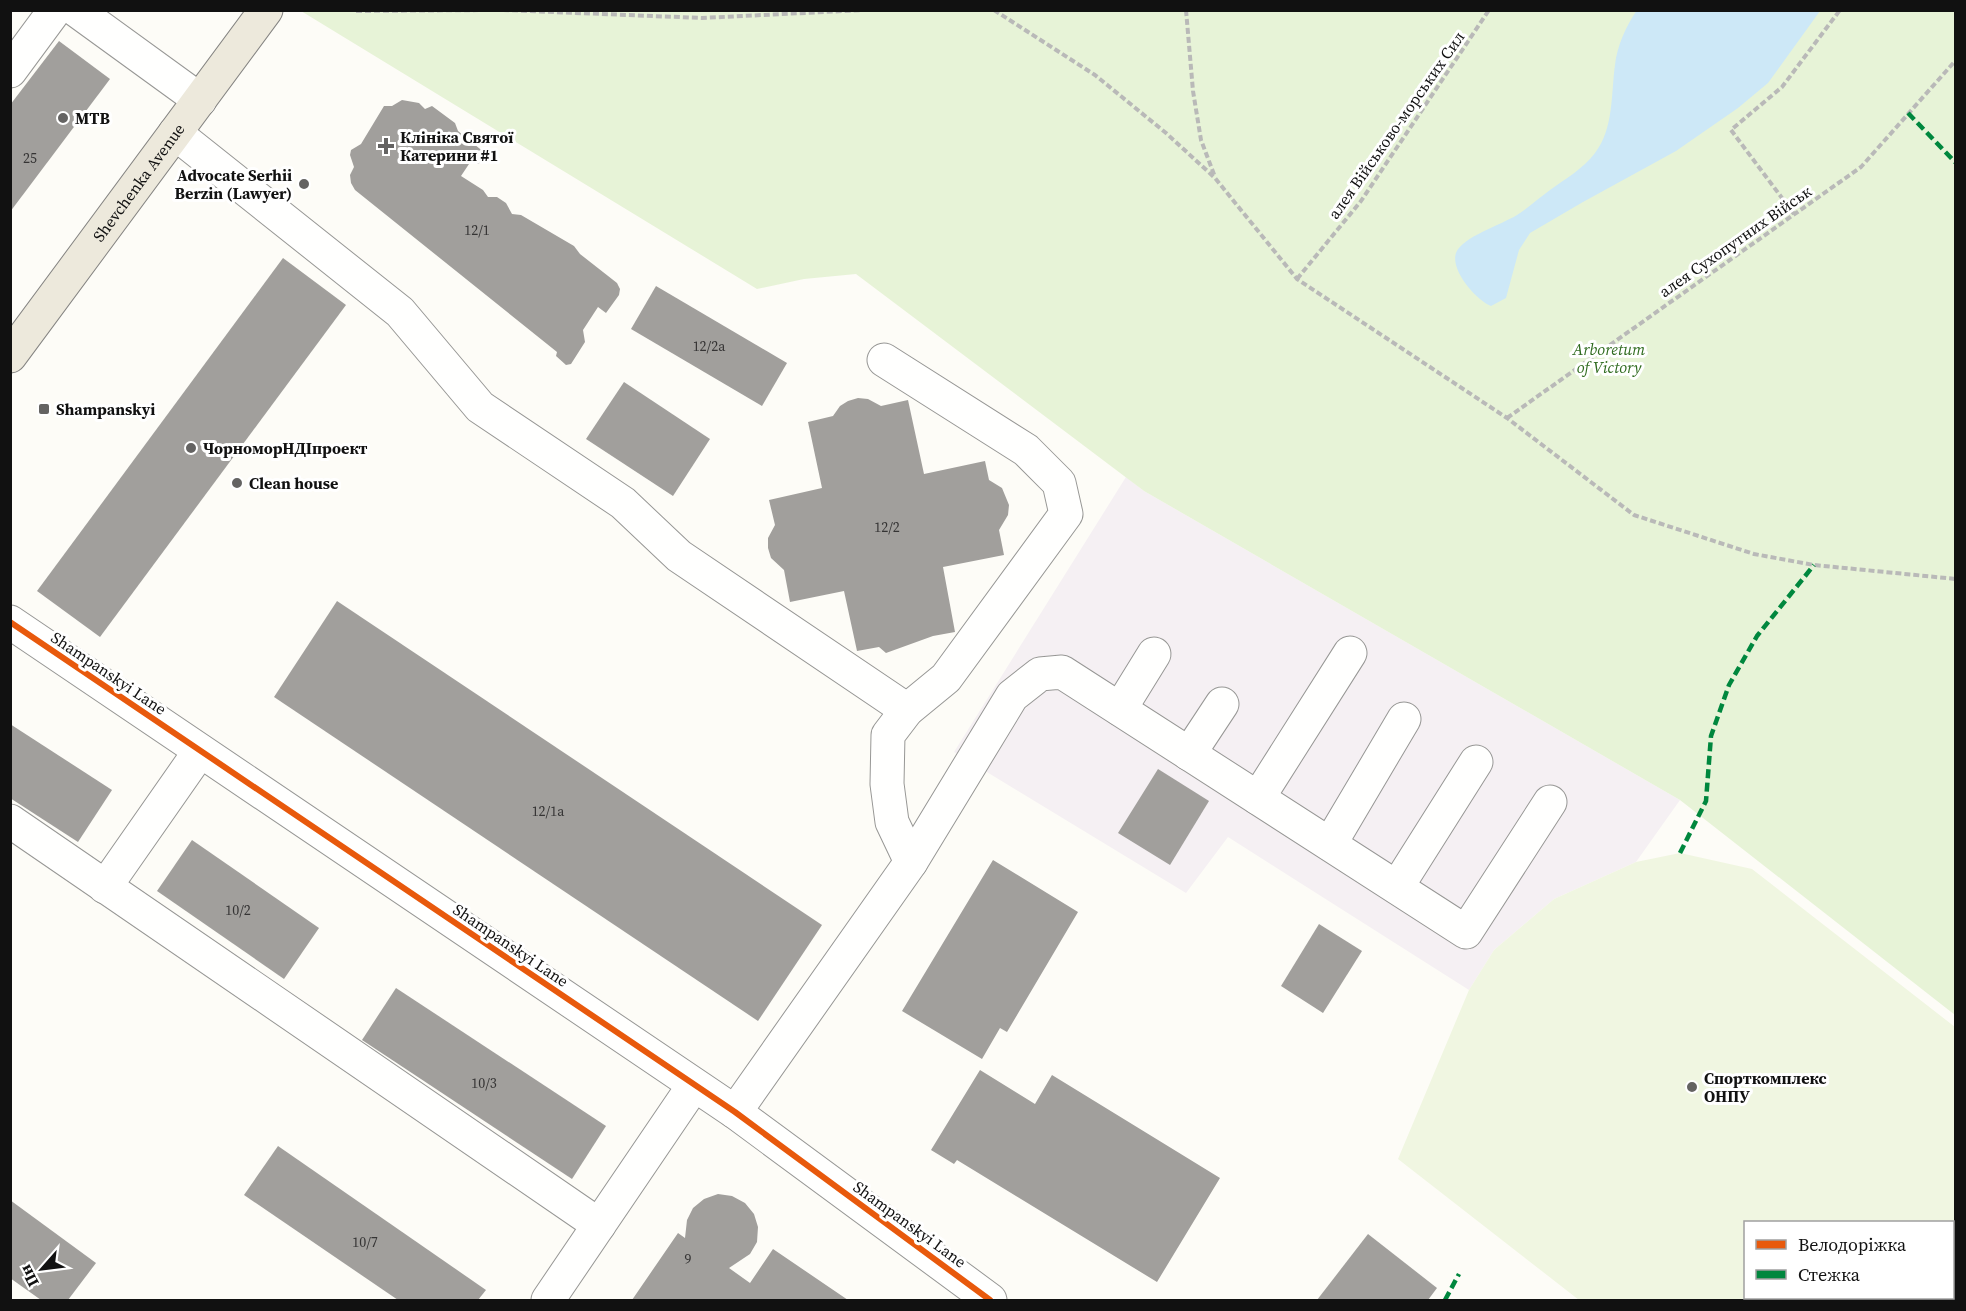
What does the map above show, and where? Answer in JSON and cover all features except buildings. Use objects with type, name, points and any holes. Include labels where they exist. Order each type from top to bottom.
[{"type":"main road","name":"Shevchenka Avenue","points":[[10,356],[266,10]]},
{"type":"street","points":[[10,71],[55,10]]},
{"type":"street","points":[[76,10],[200,100]]},
{"type":"street","points":[[175,133],[400,312],[480,407],[623,503],[679,556],[907,710]]},
{"type":"street","points":[[884,360],[1026,450],[1059,483],[1066,514],[946,678],[907,710],[888,735],[887,784],[892,822],[912,862]]},
{"type":"street","name":"Shampanskyi Lane","points":[[10,622],[735,1112],[990,1300]]},
{"type":"street","points":[[1258,798],[1350,653]]},
{"type":"street","points":[[1120,709],[1154,654]]},
{"type":"street","points":[[735,1112],[912,862],[1012,696],[1040,674],[1062,672],[1466,932],[1550,802]]},
{"type":"street","points":[[1189,754],[1222,704]]},
{"type":"street","points":[[1330,844],[1404,719]]},
{"type":"street","points":[[105,887],[200,751]]},
{"type":"street","points":[[1397,887],[1476,762]]},
{"type":"street","points":[[10,821],[599,1225]]},
{"type":"street","points":[[548,1300],[693,1085]]},
{"type":"path","points":[[356,11],[492,10]]},
{"type":"path","points":[[503,10],[702,18],[864,10]]},
{"type":"path","points":[[994,10],[1095,75],[1166,133],[1215,178],[1297,279],[1506,418],[1634,515],[1754,554],[1814,565],[1956,579]]},
{"type":"path","points":[[1185,10],[1193,91],[1201,140],[1215,178]]},
{"type":"path","points":[[1794,214],[1731,130],[1782,87],[1840,10]]},
{"type":"shaded area","points":[[1126,477],[1144,491],[1680,800],[1636,862],[1554,899],[1494,950],[1469,990],[1228,837],[1186,893],[954,752]]},
{"type":"green space","name":"Arboretum of Victory","points":[[301,11],[1955,11],[1955,1015],[1680,800],[1144,491],[856,274],[804,279],[757,289]]},
{"type":"green space","name":"Спорткомплекс ОНПУ","points":[[1680,853],[1752,869],[1955,1027],[1955,1300],[1579,1300],[1398,1159],[1469,990],[1494,950],[1554,899],[1636,862]]},
{"type":"water","points":[[1637,10],[1820,11],[1768,83],[1738,108],[1676,151],[1530,233],[1519,250],[1506,298],[1491,306],[1485,303],[1460,276],[1455,260],[1456,253],[1466,242],[1521,212],[1579,169],[1595,153],[1609,122],[1615,65],[1620,43]]},
{"type":"marked path","points":[[1908,113],[1956,163]]},
{"type":"marked path","points":[[1680,853],[1706,801],[1711,736],[1729,685],[1757,636],[1814,565]]},
{"type":"marked path","points":[[1445,1300],[1459,1274]]},
{"type":"cycle path","points":[[10,622],[735,1112],[990,1300]]},
{"type":"place","name":"МТВ","points":[[63,118]]},
{"type":"place","name":"Клініка Святої Катерини #1","points":[[386,146]]},
{"type":"place","name":"Advocate Serhii Berzin (Lawyer)","points":[[304,184]]},
{"type":"place","name":"Shampanskyi","points":[[44,409]]},
{"type":"place","name":"ЧорноморНДІпроект","points":[[191,448]]},
{"type":"place","name":"Clean house","points":[[237,483]]},
{"type":"place","name":"Спорткомплекс ОНПУ","points":[[1692,1087]]}]
